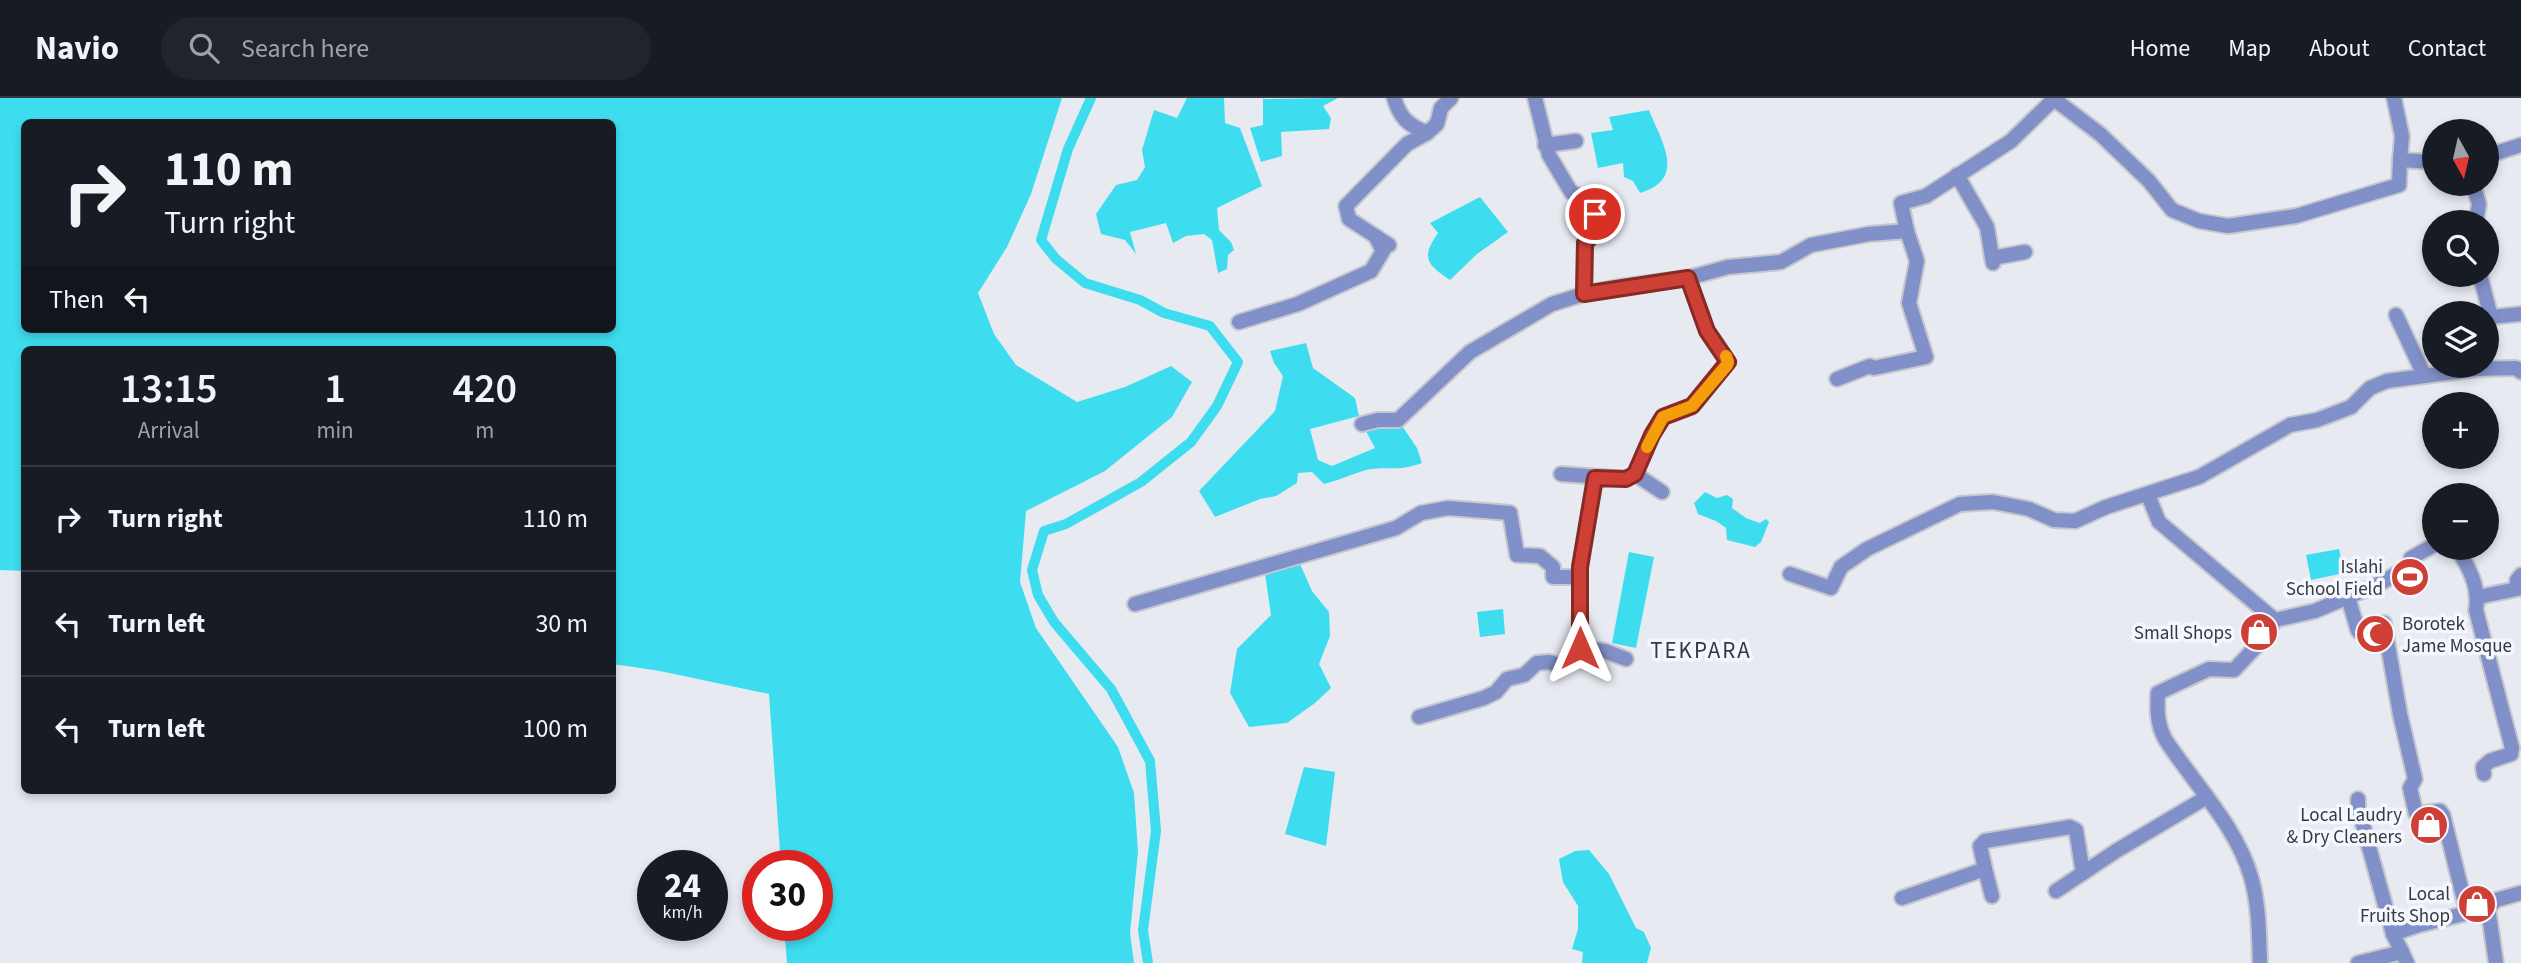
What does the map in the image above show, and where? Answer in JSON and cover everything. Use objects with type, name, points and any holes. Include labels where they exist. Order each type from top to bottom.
[{"type":"street","points":[[1394,98],[1398,111],[1407,124],[1427,133]]},
{"type":"street","points":[[1389,245],[1349,219],[1346,205],[1407,144],[1437,124],[1441,108],[1451,98]]},
{"type":"street","points":[[1535,98],[1545,145],[1572,192],[1591,202],[1595,214],[1592,236],[1585,243],[1584,294]]},
{"type":"street","points":[[1837,379],[1870,366],[1873,368],[1926,357],[1909,303],[1917,261],[1901,203],[1926,196],[2011,141],[2055,98],[2118,150],[2150,181],[2172,210],[2199,221],[2228,226],[2296,216],[2399,185],[2402,136],[2394,98]]},
{"type":"street","points":[[1545,145],[1576,141]]},
{"type":"street","points":[[2499,152],[2521,145]]},
{"type":"street","points":[[2400,160],[2422,161]]},
{"type":"street","points":[[1957,175],[1987,227],[1993,260],[2025,253]]},
{"type":"street","points":[[1362,425],[1398,420],[1470,352],[1552,303],[1584,294],[1688,278],[1728,267],[1782,262],[1811,245],[1869,234],[1907,231]]},
{"type":"street","points":[[1239,322],[1298,304],[1371,271],[1383,251],[1375,236]]},
{"type":"street","points":[[1561,474],[1626,479],[1635,474],[1663,417],[1692,406],[1728,362],[1707,331],[1688,278]]},
{"type":"street","points":[[2499,319],[2521,314]]},
{"type":"street","points":[[2396,315],[2422,371]]},
{"type":"street","points":[[2499,368],[2516,368],[2521,372]]},
{"type":"street","points":[[1790,574],[1831,589],[1841,567],[1858,555],[1924,519],[1960,504],[1993,502],[2029,509],[2054,520],[2075,521],[2106,507],[2199,477],[2290,425],[2317,420],[2351,407],[2370,388],[2387,381],[2422,375]]},
{"type":"street","points":[[1635,474],[1662,492]]},
{"type":"street","points":[[1419,717],[1484,698],[1496,692],[1507,680],[1524,675],[1537,663],[1566,665],[1580,648],[1579,577],[1595,478]]},
{"type":"street","points":[[2148,495],[2159,522],[2275,620]]},
{"type":"street","points":[[1135,604],[1396,528],[1421,513],[1448,508],[1510,513],[1517,555],[1540,556],[1553,567],[1553,578],[1579,577]]},
{"type":"street","points":[[2260,963],[2258,914],[2252,879],[2243,853],[2159,728],[2158,693],[2209,669],[2234,670],[2266,636],[2275,620],[2315,611],[2381,583],[2411,565],[2412,558],[2422,552]]},
{"type":"street","points":[[2464,560],[2478,597],[2476,610],[2512,748],[2511,754],[2505,758],[2490,761],[2483,767],[2484,774]]},
{"type":"street","points":[[2478,597],[2517,589],[2517,580],[2521,575]]},
{"type":"street","points":[[2348,597],[2358,631],[2384,623],[2415,779],[2410,788],[2416,814],[2440,811],[2443,815],[2467,912]]},
{"type":"street","points":[[1580,648],[1605,651],[1626,659]]},
{"type":"street","points":[[2056,891],[2207,797]]},
{"type":"street","points":[[2358,799],[2393,934],[2405,958],[2358,963]]},
{"type":"street","points":[[1992,896],[1980,846],[1985,841],[2070,827],[2076,830],[2083,873]]},
{"type":"street","points":[[1902,898],[1985,869]]},
{"type":"street","points":[[2393,934],[2488,908],[2496,900],[2521,893]]},
{"type":"street","points":[[2488,908],[2496,963]]},
{"type":"water","points":[[0,98],[1062,98],[1031,194],[1007,247],[978,293],[994,334],[1016,365],[1077,402],[1125,387],[1171,366],[1192,382],[1172,417],[1105,471],[1026,511],[1020,582],[1036,628],[1118,747],[1134,793],[1138,852],[1130,933],[1134,963],[787,963],[785,941],[833,941],[833,850],[780,850],[769,694],[616,664],[616,346],[21,346],[21,571],[0,570]]},
{"type":"water","points":[[1187,98],[1224,98],[1225,123],[1240,128],[1262,186],[1217,208],[1219,230],[1231,242],[1234,250],[1228,255],[1227,269],[1218,273],[1212,240],[1204,234],[1186,236],[1173,243],[1166,223],[1130,232],[1136,254],[1125,240],[1101,234],[1096,214],[1116,185],[1137,180],[1145,167],[1142,150],[1154,110],[1177,118]]},
{"type":"water","points":[[1338,98],[1323,106],[1331,118],[1329,129],[1281,132],[1282,156],[1261,162],[1250,128],[1263,125],[1263,99]]},
{"type":"water","points":[[1649,110],[1664,146],[1667,169],[1655,187],[1640,193],[1633,181],[1624,177],[1623,163],[1598,168],[1591,133],[1613,130],[1609,117]]},
{"type":"water","points":[[1480,197],[1508,232],[1477,254],[1450,280],[1429,260],[1429,248],[1438,233],[1430,223]]},
{"type":"water","points":[[1306,343],[1313,368],[1355,398],[1359,416],[1310,429],[1318,460],[1332,466],[1375,448],[1362,424],[1398,420],[1417,448],[1422,463],[1402,468],[1367,470],[1324,484],[1312,472],[1298,473],[1297,483],[1276,496],[1260,499],[1215,517],[1199,491],[1275,411],[1283,376],[1270,351]]},
{"type":"water","points":[[1705,492],[1717,498],[1727,495],[1733,499],[1732,508],[1746,518],[1760,523],[1766,519],[1769,522],[1761,542],[1755,547],[1727,540],[1726,528],[1698,514],[1694,503]]},
{"type":"water","points":[[2339,549],[2344,573],[2311,580],[2306,555]]},
{"type":"water","points":[[1629,552],[1654,557],[1636,648],[1612,643]]},
{"type":"water","points":[[1300,564],[1312,591],[1329,612],[1330,636],[1319,664],[1331,688],[1287,723],[1249,727],[1230,693],[1237,649],[1271,615],[1265,574]]},
{"type":"water","points":[[1503,609],[1505,634],[1480,637],[1477,612]]},
{"type":"water","points":[[1304,767],[1335,772],[1326,846],[1285,834]]},
{"type":"water","points":[[1589,850],[1609,874],[1636,928],[1644,932],[1651,948],[1647,963],[1582,963],[1583,952],[1572,949],[1578,929],[1578,906],[1563,882],[1559,859],[1575,851]]},
{"type":"waterway","points":[[1091,98],[1068,149],[1041,240],[1056,259],[1085,283],[1140,300],[1164,313],[1210,326],[1238,362],[1217,406],[1191,442],[1141,482],[1066,524],[1044,531],[1032,570],[1038,595],[1054,622],[1111,689],[1150,761],[1156,831],[1143,930],[1148,963]]},
{"type":"slow traffic","points":[[1647,447],[1663,417],[1692,406],[1727,365],[1726,356]]},
{"type":"place","name":"Islahi School Field","points":[[2410,577]]},
{"type":"place","name":"Small Shops","points":[[2259,632]]},
{"type":"place","name":"Borotek Jame Mosque","points":[[2375,634]]},
{"type":"place","name":"Local Laudry & Dry Cleaners","points":[[2429,825]]},
{"type":"place","name":"Local Fruits Shop","points":[[2477,904]]},
{"type":"district","name":"TEKPARA","points":[[1701,650]]},
{"type":"route","points":[[1580,648],[1579,577],[1595,478],[1626,479],[1635,474],[1663,417],[1692,406],[1728,362],[1707,331],[1688,278],[1584,294],[1585,243],[1592,236],[1595,214]]}]
